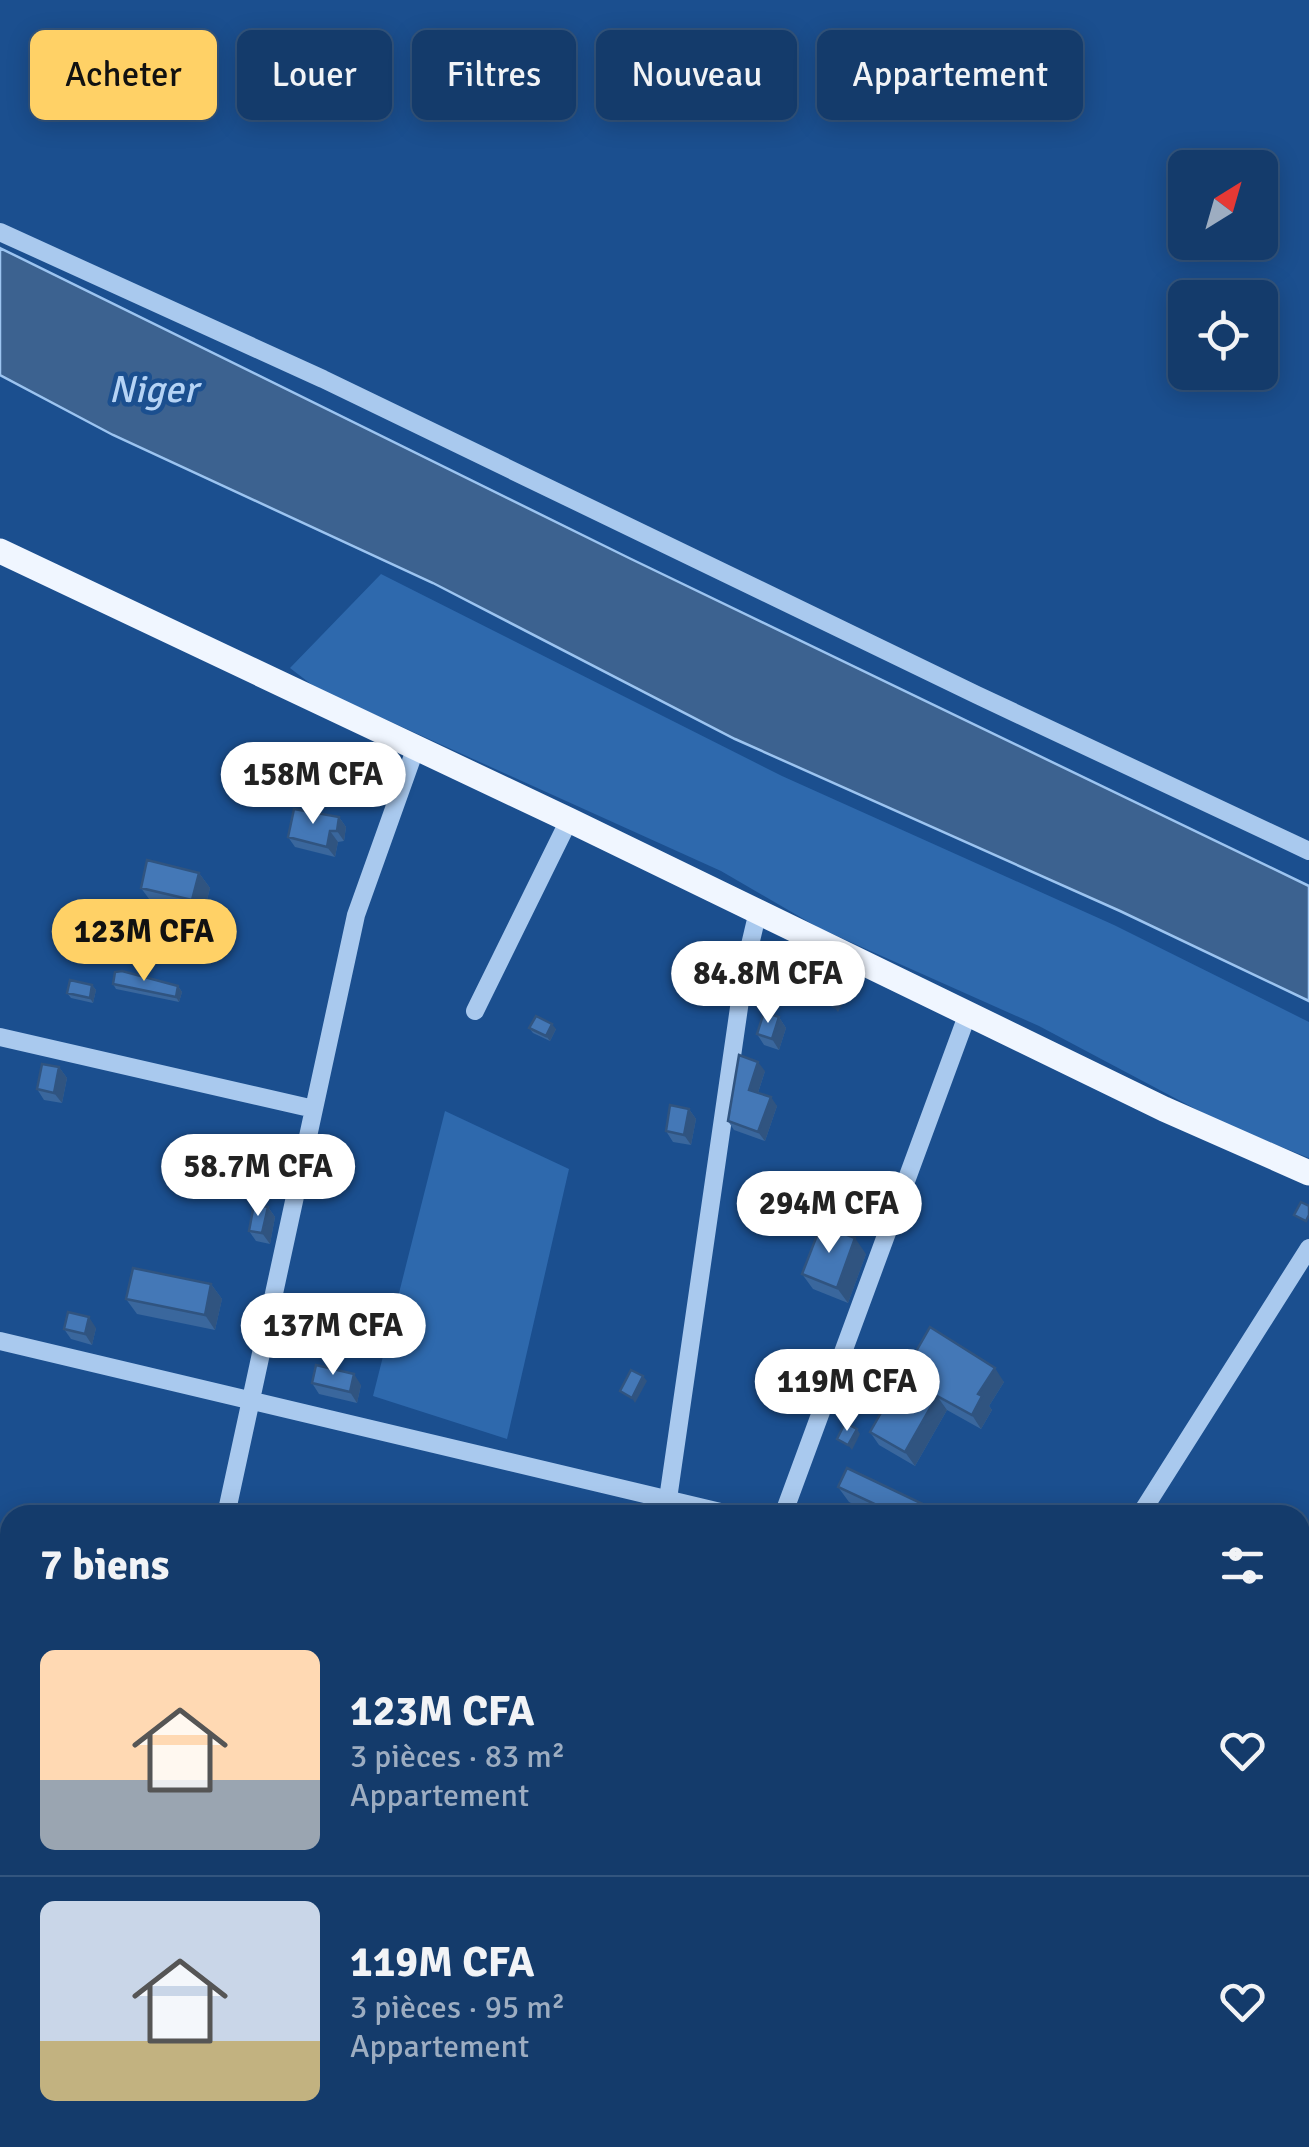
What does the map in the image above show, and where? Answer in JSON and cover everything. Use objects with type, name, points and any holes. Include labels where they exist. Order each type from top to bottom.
[{"type":"main road","points":[[0,550],[416,746],[1164,1108],[1309,1173]]},
{"type":"street","points":[[0,232],[323,379],[976,696],[1309,851]]},
{"type":"street","points":[[228,1505],[356,915],[416,746]]},
{"type":"street","points":[[475,1011],[569,820]]},
{"type":"street","points":[[668,1499],[745,966],[758,911]]},
{"type":"street","points":[[787,1505],[968,1013]]},
{"type":"street","points":[[0,1037],[314,1109]]},
{"type":"street","points":[[1146,1505],[1309,1248]]},
{"type":"street","points":[[0,1341],[692,1505]]},
{"type":"shaded area","points":[[381,574],[782,776],[1114,925],[1309,1022],[1309,1158],[1220,1122],[1039,1026],[819,928],[721,871],[316,688],[290,668]]},
{"type":"shaded area","points":[[445,1111],[569,1169],[507,1439],[373,1396]]},
{"type":"water","name":"Niger","points":[[0,248],[629,558],[1309,886],[1309,1001],[1120,911],[735,739],[433,583],[113,435],[0,375]]},
{"type":"building","points":[[294,809],[339,817],[337,831],[330,831],[327,847],[288,837]]},
{"type":"building","points":[[147,860],[199,873],[192,900],[141,888]]},
{"type":"building","points":[[765,953],[804,974],[796,990],[757,968]]},
{"type":"building","points":[[115,972],[178,986],[176,997],[113,984]]},
{"type":"building","points":[[70,980],[92,985],[90,998],[67,993]]},
{"type":"building","points":[[829,985],[843,993],[834,1007],[820,999]]},
{"type":"building","points":[[764,1012],[779,1017],[772,1039],[757,1034]]},
{"type":"building","points":[[536,1016],[552,1024],[546,1036],[529,1028]]},
{"type":"building","points":[[739,1055],[758,1062],[749,1090],[771,1097],[758,1132],[728,1121]]},
{"type":"building","points":[[42,1064],[59,1067],[54,1093],[37,1089]]},
{"type":"building","points":[[670,1105],[689,1109],[684,1135],[666,1131]]},
{"type":"building","points":[[1301,1202],[1309,1206],[1306,1221],[1294,1215]]},
{"type":"building","points":[[254,1204],[268,1207],[262,1233],[249,1231]]},
{"type":"building","points":[[821,1225],[855,1238],[837,1288],[802,1274]]},
{"type":"building","points":[[133,1268],[211,1284],[205,1315],[126,1299]]},
{"type":"building","points":[[68,1312],[89,1317],[85,1334],[64,1329]]},
{"type":"building","points":[[930,1327],[995,1368],[978,1394],[982,1396],[972,1415],[937,1396],[905,1452],[870,1432]]},
{"type":"building","points":[[316,1365],[354,1374],[350,1392],[312,1383]]},
{"type":"building","points":[[631,1370],[643,1376],[632,1398],[620,1391]]},
{"type":"building","points":[[845,1423],[857,1429],[848,1445],[837,1439]]},
{"type":"building","points":[[847,1468],[925,1505],[877,1505],[838,1487]]}]
